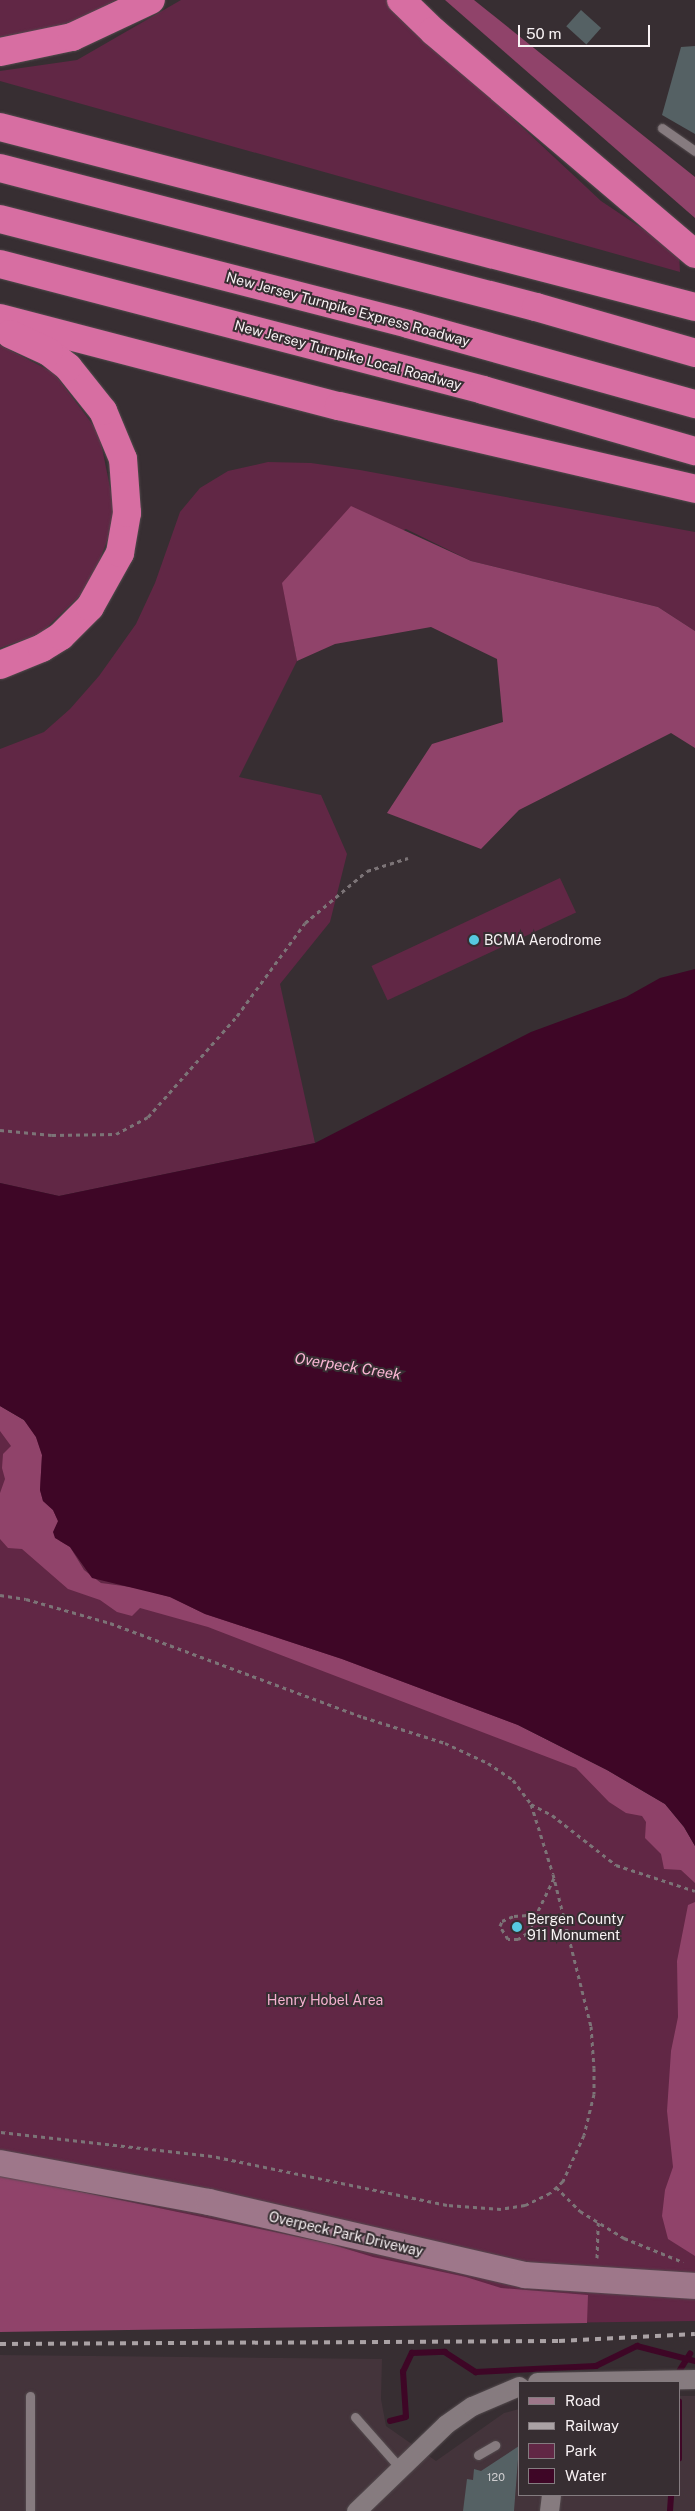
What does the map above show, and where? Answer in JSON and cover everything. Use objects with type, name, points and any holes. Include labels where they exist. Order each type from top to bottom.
[{"type":"highway","points":[[401,0],[433,31],[695,254]]},
{"type":"highway","points":[[0,52],[72,37],[143,2]]},
{"type":"highway","points":[[0,127],[695,307]]},
{"type":"highway","points":[[0,168],[536,307],[695,353]]},
{"type":"highway","name":"New Jersey Turnpike Express Roadway","points":[[0,219],[408,324],[695,404]]},
{"type":"highway","name":"New Jersey Turnpike Local Roadway","points":[[0,264],[464,385],[695,451]]},
{"type":"highway","points":[[0,318],[339,406],[695,490]]},
{"type":"highway","points":[[0,329],[55,357],[92,396],[118,442],[128,494],[120,553],[90,607],[66,631],[42,648],[0,665]]},
{"type":"street","name":"Overpeck Park Driveway","points":[[0,2163],[209,2202],[525,2275],[598,2281],[692,2275]]},
{"type":"street","points":[[564,2381],[695,2380]]},
{"type":"street","points":[[356,2511],[402,2470],[446,2424],[472,2406],[518,2386]]},
{"type":"street","points":[[549,2511],[551,2496]]},
{"type":"lane","points":[[662,128],[695,151]]},
{"type":"lane","points":[[30,2396],[30,2511]]},
{"type":"lane","points":[[355,2417],[402,2470]]},
{"type":"lane","points":[[478,2455],[495,2445]]},
{"type":"path","points":[[0,1130],[52,1135],[116,1134],[148,1117],[237,1016],[305,923],[367,871],[408,858]]},
{"type":"path","points":[[0,1595],[26,1599],[110,1623],[362,1717],[445,1743],[501,1771],[513,1780],[531,1804],[554,1878],[591,2026],[594,2085],[584,2135],[563,2181],[525,2205],[475,2209],[212,2156],[0,2132]]},
{"type":"path","points":[[531,1804],[552,1815],[616,1865],[695,1891]]},
{"type":"path","points":[[554,1878],[536,1915],[527,1933],[518,1939],[508,1939],[501,1931],[500,1926],[506,1918],[536,1915],[564,1917]]},
{"type":"path","points":[[556,2187],[570,2203],[598,2222],[658,2254],[692,2275]]},
{"type":"path","points":[[598,2222],[598,2281]]},
{"type":"shaded area","points":[[445,0],[474,0],[695,177],[695,218]]},
{"type":"shaded area","points":[[351,506],[471,561],[658,607],[695,631],[695,748],[671,733],[519,810],[481,849],[387,813],[432,744],[503,722],[497,659],[431,627],[335,644],[297,661],[282,583]]},
{"type":"shaded area","points":[[0,1406],[24,1420],[36,1437],[42,1455],[40,1490],[43,1501],[53,1510],[58,1521],[60,1541],[70,1547],[84,1570],[101,1583],[138,1588],[170,1597],[205,1614],[342,1659],[518,1725],[607,1770],[665,1804],[684,1827],[695,1846],[695,1883],[681,1870],[664,1869],[661,1854],[645,1838],[646,1822],[642,1816],[626,1813],[609,1802],[576,1768],[208,1627],[140,1608],[132,1616],[117,1612],[100,1600],[68,1589],[22,1549],[8,1548],[0,1539],[0,1493],[5,1479],[2,1468],[3,1454],[11,1446],[0,1431]]},
{"type":"shaded area","points":[[695,1902],[695,2256],[668,2239],[662,2216],[665,2190],[673,2167],[667,2111],[671,2051],[678,2017],[677,1961],[688,1905]]},
{"type":"shaded area","points":[[0,2175],[327,2243],[373,2257],[466,2277],[501,2288],[588,2295],[587,2323],[0,2332]]},
{"type":"shaded area","points":[[0,2355],[382,2359],[381,2399],[386,2426],[436,2461],[504,2413],[518,2409],[518,2496],[680,2496],[680,2396],[695,2396],[695,2511],[0,2511]]},
{"type":"green space","points":[[0,0],[116,0],[74,25],[0,37]]},
{"type":"green space","points":[[181,0],[386,0],[601,201],[679,253],[680,272],[0,81],[0,71],[77,60]]},
{"type":"green space","points":[[0,345],[54,373],[99,433],[116,517],[90,586],[40,634],[0,648]]},
{"type":"green space","points":[[268,462],[311,463],[360,470],[695,532],[695,631],[658,607],[471,561],[406,529],[283,583],[297,661],[239,777],[321,795],[347,854],[330,922],[280,984],[315,1143],[59,1196],[0,1183],[0,749],[44,732],[70,709],[99,676],[136,624],[155,583],[180,512],[200,488],[228,471]]},
{"type":"green space","name":"BCMA Aerodrome","points":[[560,878],[576,912],[388,1000],[371,966]]},
{"type":"green space","name":"Henry Hobel Area","points":[[0,1406],[518,1725],[695,1846],[695,2321],[231,2327],[0,2323]]},
{"type":"water","name":"Overpeck Creek","points":[[695,969],[695,1846],[684,1827],[665,1804],[607,1770],[518,1725],[342,1659],[205,1614],[170,1597],[92,1578],[70,1547],[55,1538],[53,1532],[58,1521],[53,1510],[43,1501],[40,1490],[42,1455],[36,1437],[24,1420],[0,1406],[0,1183],[59,1196],[315,1143],[531,1032],[626,997],[660,978]]},
{"type":"building","points":[[581,10],[601,28],[586,44],[566,26]]},
{"type":"building","points":[[695,46],[695,134],[662,115],[681,47]]},
{"type":"building","points":[[518,2447],[514,2511],[463,2511],[467,2479],[473,2480],[474,2469],[481,2471]]},
{"type":"waterway","points":[[390,2421],[406,2417],[403,2372],[412,2353],[445,2352],[476,2372],[596,2366],[637,2346],[695,2361]]},
{"type":"waterway","points":[[680,2370],[690,2354]]},
{"type":"waterway","points":[[670,2511],[671,2496]]},
{"type":"railway","points":[[0,2344],[559,2341],[695,2334]]},
{"type":"place","name":"BCMA Aerodrome","points":[[474,940]]},
{"type":"place","name":"Bergen County 911 Monument","points":[[517,1927]]}]
